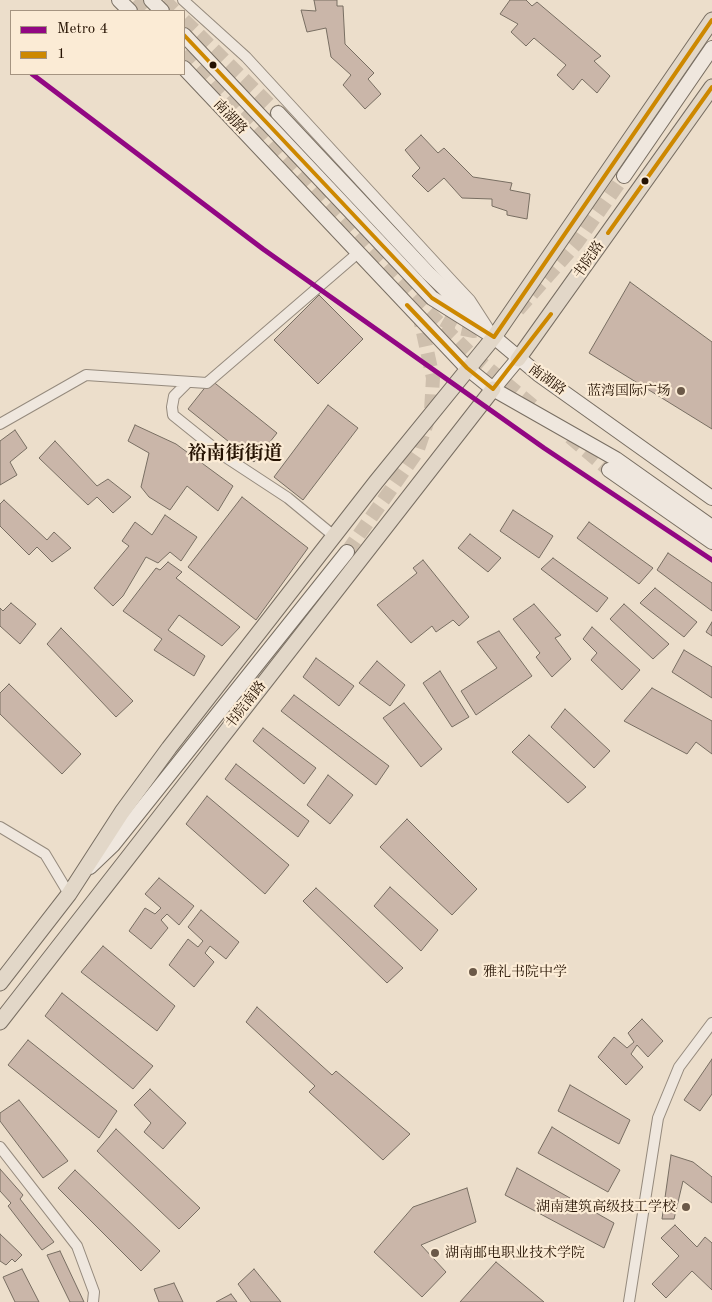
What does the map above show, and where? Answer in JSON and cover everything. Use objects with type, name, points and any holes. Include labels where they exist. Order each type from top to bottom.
[{"type":"main road","points":[[119,0],[129,10]]},
{"type":"main road","points":[[151,0],[161,10]]},
{"type":"main road","points":[[0,984],[69,894],[122,812],[169,748],[334,536],[467,368],[494,337],[712,20]]},
{"type":"main road","name":"南湖路","points":[[185,36],[432,298],[494,337],[518,359],[712,498]]},
{"type":"main road","points":[[624,176],[712,48]]},
{"type":"main road","name":"南湖路","points":[[185,69],[467,368],[493,389],[616,460],[712,527]]},
{"type":"main road","name":"书院路","points":[[518,359],[712,87]]},
{"type":"main road","points":[[278,113],[428,273],[494,337]]},
{"type":"main road","points":[[493,389],[518,359]]},
{"type":"main road","name":"书院南路","points":[[0,1022],[493,389]]},
{"type":"main road","points":[[609,470],[712,542]]},
{"type":"main road","points":[[82,875],[113,845],[347,552]]},
{"type":"street","points":[[183,0],[246,57],[470,300],[494,337]]},
{"type":"street","points":[[0,424],[86,375],[207,383],[358,253]]},
{"type":"street","points":[[188,382],[174,396],[173,414],[224,456],[288,498],[334,536]]},
{"type":"street","points":[[0,827],[45,854],[69,894]]},
{"type":"street","points":[[629,1302],[658,1118],[679,1068],[712,1023]]},
{"type":"street","points":[[0,1147],[77,1246],[94,1292],[94,1302]]},
{"type":"street","points":[[630,1290],[637,1302]]},
{"type":"building","points":[[314,0],[337,0],[337,6],[343,6],[345,44],[374,73],[368,79],[381,94],[365,109],[343,85],[351,75],[331,57],[326,28],[307,32],[301,10],[316,11]]},
{"type":"building","points":[[510,0],[526,0],[532,6],[537,2],[601,56],[594,61],[610,76],[597,93],[582,79],[573,90],[557,75],[566,65],[534,38],[526,46],[511,32],[518,24],[500,14]]},
{"type":"building","points":[[421,135],[438,153],[444,148],[473,177],[512,183],[510,190],[530,194],[527,219],[507,215],[507,211],[492,206],[492,199],[462,198],[444,178],[428,192],[412,176],[420,168],[405,150]]},
{"type":"building","name":"蓝湾国际广场","points":[[630,282],[712,342],[712,429],[589,353]]},
{"type":"building","points":[[319,295],[363,339],[318,384],[274,340]]},
{"type":"building","points":[[211,380],[277,433],[254,462],[188,409]]},
{"type":"building","points":[[328,405],[358,428],[303,500],[274,477]]},
{"type":"building","points":[[135,425],[176,444],[233,486],[218,511],[187,486],[170,510],[149,497],[141,487],[149,453],[128,441]]},
{"type":"building","points":[[15,430],[27,448],[10,462],[17,475],[0,485],[0,441]]},
{"type":"building","points":[[55,441],[97,486],[108,479],[131,497],[113,513],[97,497],[88,505],[39,458]]},
{"type":"building","points":[[242,497],[308,548],[256,620],[188,567]]},
{"type":"building","points":[[4,500],[47,540],[54,532],[71,548],[52,562],[37,547],[29,555],[0,526],[0,504]]},
{"type":"building","points":[[513,510],[553,536],[539,558],[500,531]]},
{"type":"building","points":[[165,515],[197,537],[181,561],[170,552],[158,563],[146,557],[123,596],[113,606],[94,588],[129,546],[122,541],[135,522],[152,535]]},
{"type":"building","points":[[589,522],[653,568],[639,584],[577,538]]},
{"type":"building","points":[[470,534],[501,558],[488,572],[458,548]]},
{"type":"building","points":[[668,553],[712,583],[712,611],[657,570]]},
{"type":"building","points":[[553,558],[608,598],[597,612],[541,569]]},
{"type":"building","points":[[423,560],[469,617],[459,626],[453,620],[436,632],[432,626],[411,643],[377,605],[417,573],[413,568]]},
{"type":"building","points":[[168,562],[182,572],[176,578],[240,627],[222,646],[179,615],[168,630],[205,656],[194,676],[154,650],[162,639],[123,611],[156,568],[160,570]]},
{"type":"building","points":[[655,588],[697,622],[684,637],[640,603]]},
{"type":"building","points":[[11,603],[36,624],[20,644],[0,626],[0,608],[3,611]]},
{"type":"building","points":[[534,604],[561,635],[555,638],[571,659],[552,677],[536,657],[540,653],[513,619]]},
{"type":"building","points":[[624,604],[669,644],[653,659],[610,619]]},
{"type":"building","points":[[712,622],[712,636],[706,632]]},
{"type":"building","points":[[592,627],[640,670],[622,690],[591,660],[597,653],[583,639]]},
{"type":"building","points":[[61,628],[133,701],[116,717],[47,644]]},
{"type":"building","points":[[499,631],[532,676],[476,715],[461,691],[497,668],[477,642]]},
{"type":"building","points":[[684,650],[712,667],[712,698],[672,672]]},
{"type":"building","points":[[316,658],[354,686],[339,706],[303,677]]},
{"type":"building","points":[[377,661],[405,685],[390,706],[359,683]]},
{"type":"building","points":[[440,671],[469,717],[452,727],[423,683]]},
{"type":"building","points":[[9,684],[81,754],[62,774],[0,714],[0,693]]},
{"type":"building","points":[[652,688],[712,721],[712,754],[696,742],[687,754],[624,721]]},
{"type":"building","points":[[294,695],[389,766],[376,785],[281,711]]},
{"type":"building","points":[[404,703],[442,749],[421,767],[383,718]]},
{"type":"building","points":[[565,709],[610,751],[594,768],[551,727]]},
{"type":"building","points":[[263,728],[316,768],[304,784],[253,741]]},
{"type":"building","points":[[529,735],[586,787],[568,803],[512,752]]},
{"type":"building","points":[[236,764],[309,821],[298,837],[225,779]]},
{"type":"building","points":[[328,775],[353,795],[330,824],[307,805]]},
{"type":"building","points":[[207,796],[289,865],[265,894],[186,824]]},
{"type":"building","points":[[407,819],[477,889],[452,915],[380,847]]},
{"type":"building","points":[[159,878],[194,906],[179,925],[167,914],[161,920],[168,928],[151,949],[129,931],[145,908],[155,914],[161,908],[145,894]]},
{"type":"building","points":[[390,887],[438,930],[421,951],[374,906]]},
{"type":"building","points":[[316,888],[403,968],[387,983],[303,901]]},
{"type":"building","points":[[201,910],[239,942],[226,959],[210,946],[205,953],[214,962],[194,987],[169,965],[188,939],[198,947],[203,941],[188,927]]},
{"type":"building","points":[[103,946],[175,1006],[157,1031],[81,972]]},
{"type":"building","points":[[62,993],[153,1066],[133,1089],[45,1016]]},
{"type":"building","points":[[257,1007],[332,1075],[336,1071],[410,1134],[383,1160],[309,1092],[315,1086],[246,1022]]},
{"type":"building","points":[[642,1019],[663,1041],[648,1057],[637,1045],[631,1054],[643,1067],[626,1085],[598,1057],[614,1037],[627,1048],[634,1042],[628,1033]]},
{"type":"building","points":[[28,1040],[117,1111],[99,1138],[8,1065]]},
{"type":"building","points":[[712,1059],[712,1094],[700,1111],[684,1100]]},
{"type":"building","points":[[570,1085],[630,1120],[619,1144],[558,1111]]},
{"type":"building","points":[[150,1089],[186,1123],[163,1149],[144,1132],[151,1123],[134,1105]]},
{"type":"building","points":[[19,1100],[68,1161],[43,1178],[0,1121],[0,1113]]},
{"type":"building","points":[[552,1127],[620,1170],[608,1192],[538,1153]]},
{"type":"building","points":[[116,1129],[200,1208],[179,1229],[97,1151]]},
{"type":"building","points":[[671,1155],[693,1162],[712,1177],[712,1203],[683,1181],[674,1219],[662,1219]]},
{"type":"building","points":[[517,1168],[614,1223],[604,1248],[505,1195]]},
{"type":"building","points":[[0,1169],[23,1195],[20,1199],[54,1242],[42,1250],[8,1206],[11,1203],[0,1191]]},
{"type":"building","points":[[75,1170],[160,1251],[141,1271],[58,1188]]},
{"type":"building","points":[[467,1188],[476,1222],[421,1245],[446,1272],[422,1297],[374,1252],[413,1207]]},
{"type":"building","points":[[675,1225],[697,1247],[705,1237],[712,1243],[712,1290],[692,1271],[666,1298],[652,1284],[679,1256],[661,1238]]},
{"type":"building","points":[[0,1234],[22,1255],[15,1262],[12,1259],[6,1265],[0,1261]]},
{"type":"building","points":[[60,1251],[84,1302],[70,1302],[47,1255]]},
{"type":"building","points":[[496,1262],[544,1302],[460,1302]]},
{"type":"building","points":[[22,1269],[39,1302],[15,1302],[3,1277]]},
{"type":"building","points":[[254,1269],[281,1302],[251,1302],[238,1284]]},
{"type":"building","points":[[174,1283],[183,1302],[159,1302],[154,1289]]},
{"type":"building","points":[[231,1294],[237,1302],[216,1302]]},
{"type":"tunnel","points":[[135,0],[145,10]]},
{"type":"tunnel","points":[[164,0],[174,10]]},
{"type":"tunnel","points":[[185,21],[278,113]]},
{"type":"tunnel","points":[[185,53],[415,299],[473,356],[538,410]]},
{"type":"tunnel","points":[[518,310],[576,244],[624,176]]},
{"type":"tunnel","points":[[347,552],[417,452],[431,411],[433,378],[419,314]]},
{"type":"tunnel","points":[[443,320],[455,327],[473,331],[489,328]]},
{"type":"tunnel","points":[[570,437],[609,470]]},
{"type":"metro line","name":"4","points":[[33,75],[263,249],[544,448],[712,560]]},
{"type":"transit line","name":"1","points":[[185,36],[432,298],[494,337],[712,20]]},
{"type":"transit line","name":"1","points":[[608,233],[712,87]]},
{"type":"transit line","name":"1","points":[[407,305],[467,368],[493,389],[551,314]]},
{"type":"place","name":"蓝湾国际广场","points":[[681,391]]},
{"type":"place","name":"雅礼书院中学","points":[[473,972]]},
{"type":"place","name":"湖南建筑高级技工学校","points":[[686,1207]]},
{"type":"place","name":"湖南邮电职业技术学院","points":[[435,1253]]},
{"type":"district","name":"裕南街街道","points":[[235,454]]}]
